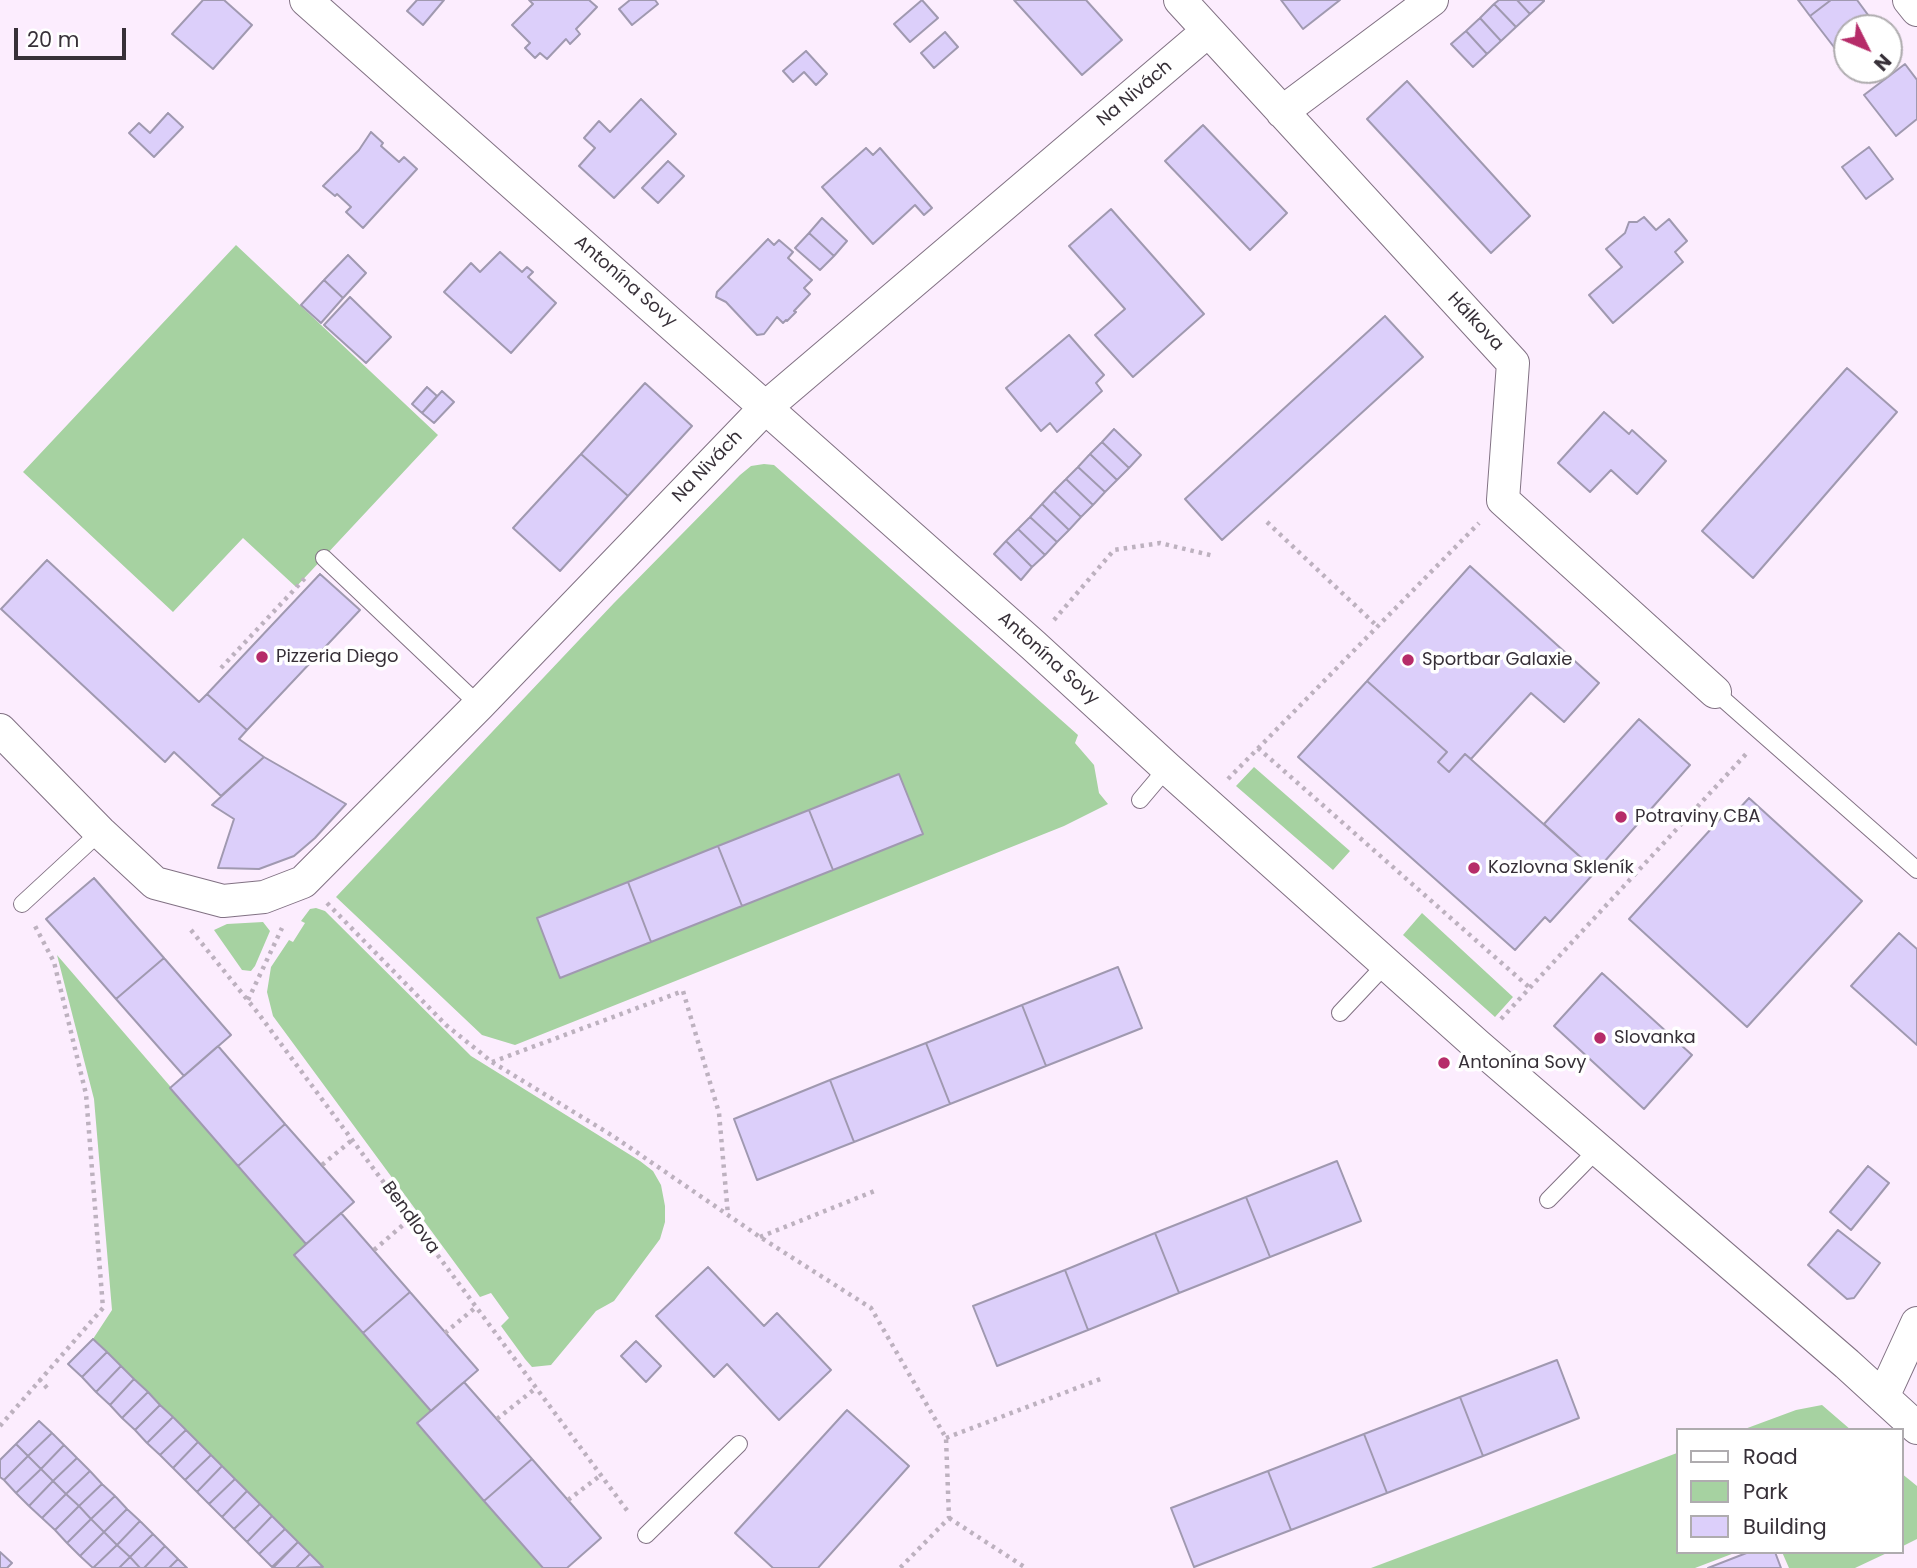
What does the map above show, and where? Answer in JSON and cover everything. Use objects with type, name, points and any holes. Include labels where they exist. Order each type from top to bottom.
[{"type":"street","name":"Antonína Sovy","points":[[306,0],[1033,645],[1477,1045],[1917,1428]]},
{"type":"street","name":"Hálkova","points":[[1180,0],[1513,363],[1503,499]]},
{"type":"street","points":[[1282,112],[1432,0]]},
{"type":"street","points":[[1909,0],[1917,10]]},
{"type":"street","name":"Na Nivách","points":[[100,832],[155,883],[223,901],[264,897],[303,883],[766,407],[1208,32]]},
{"type":"street","points":[[1503,499],[1715,692]]},
{"type":"street","points":[[0,730],[100,832]]},
{"type":"street","points":[[1883,1397],[1917,1323]]},
{"type":"lane","points":[[324,558],[479,705]]},
{"type":"lane","points":[[1715,692],[1917,870]]},
{"type":"lane","points":[[1140,800],[1167,768]]},
{"type":"lane","points":[[22,904],[100,832]]},
{"type":"lane","points":[[1340,1013],[1386,964]]},
{"type":"lane","points":[[1548,1200],[1598,1149]]},
{"type":"lane","points":[[646,1535],[739,1444]]},
{"type":"path","points":[[1206,802],[1503,499]]},
{"type":"path","points":[[1267,522],[1377,626]]},
{"type":"path","points":[[1033,645],[1114,550],[1160,543],[1214,555]]},
{"type":"path","points":[[221,668],[324,558]]},
{"type":"path","points":[[1477,1045],[1764,735]]},
{"type":"path","points":[[1258,748],[1530,988]]},
{"type":"path","points":[[321,898],[446,1025],[492,1062],[613,1136],[760,1237],[871,1308],[946,1438],[949,1518],[900,1568]]},
{"type":"path","points":[[0,1426],[103,1308],[86,1094],[54,962],[22,904]]},
{"type":"path","points":[[248,1000],[285,921]]},
{"type":"path","name":"Bendlova","points":[[188,926],[248,1000],[646,1535]]},
{"type":"path","points":[[492,1062],[683,991],[719,1113],[729,1216]]},
{"type":"path","points":[[322,1166],[352,1140]]},
{"type":"path","points":[[760,1237],[877,1190]]},
{"type":"path","points":[[374,1250],[410,1219]]},
{"type":"path","points":[[445,1333],[475,1307]]},
{"type":"path","points":[[946,1438],[1104,1378]]},
{"type":"path","points":[[39,1379],[48,1389]]},
{"type":"path","points":[[497,1419],[536,1388]]},
{"type":"path","points":[[568,1500],[601,1475]]},
{"type":"path","points":[[949,1518],[1026,1568]]},
{"type":"green space","points":[[236,245],[438,435],[296,587],[243,538],[173,612],[23,472]]},
{"type":"green space","points":[[774,465],[1078,735],[1075,743],[1094,765],[1099,793],[1108,804],[1064,826],[515,1045],[482,1035],[336,897],[614,603],[740,475],[751,466]]},
{"type":"green space","points":[[1254,767],[1350,851],[1333,870],[1236,786]]},
{"type":"green space","points":[[310,909],[325,911],[471,1056],[640,1161],[653,1171],[661,1185],[665,1222],[660,1239],[614,1301],[596,1311],[551,1365],[532,1367],[525,1359],[501,1326],[509,1318],[491,1293],[480,1297],[273,1016],[267,992],[271,967],[289,940],[293,942],[305,923],[301,921]]},
{"type":"green space","points":[[1422,913],[1513,997],[1495,1017],[1403,935]]},
{"type":"green space","points":[[263,922],[270,931],[255,966],[251,971],[242,970],[214,930],[227,924]]},
{"type":"green space","points":[[57,955],[306,1244],[294,1255],[431,1411],[417,1424],[543,1568],[324,1568],[93,1339],[112,1310],[94,1099]]},
{"type":"green space","points":[[1822,1405],[1849,1428],[1747,1428],[1796,1410]]},
{"type":"green space","points":[[1675,1454],[1675,1554],[1732,1554],[1695,1568],[1371,1568]]},
{"type":"green space","points":[[1903,1475],[1917,1486],[1917,1539],[1903,1546]]},
{"type":"green space","points":[[1783,1554],[1885,1554],[1855,1568],[1789,1568]]},
{"type":"building","points":[[203,0],[224,0],[252,25],[213,69],[172,34]]},
{"type":"building","points":[[417,0],[444,0],[423,25],[407,11]]},
{"type":"building","points":[[529,0],[589,0],[597,7],[576,29],[580,34],[570,44],[566,39],[547,59],[540,53],[535,58],[525,48],[530,43],[512,25],[533,4]]},
{"type":"building","points":[[630,0],[655,0],[658,4],[632,25],[619,9]]},
{"type":"building","points":[[922,0],[938,18],[910,42],[894,24]]},
{"type":"building","points":[[1014,0],[1086,0],[1122,40],[1082,75]]},
{"type":"building","points":[[1281,0],[1340,0],[1303,29]]},
{"type":"building","points":[[1499,0],[1517,0],[1530,14],[1516,27],[1494,4]]},
{"type":"building","points":[[1517,0],[1544,0],[1544,1],[1530,14]]},
{"type":"building","points":[[1798,0],[1831,0],[1810,16]]},
{"type":"building","points":[[1831,0],[1857,0],[1867,14],[1833,14],[1833,46],[1810,16]]},
{"type":"building","points":[[1494,4],[1516,27],[1501,41],[1480,18]]},
{"type":"building","points":[[1480,18],[1501,41],[1487,54],[1466,31]]},
{"type":"building","points":[[1466,31],[1487,54],[1473,67],[1451,44]]},
{"type":"building","points":[[945,32],[958,47],[934,68],[921,53]]},
{"type":"building","points":[[806,51],[827,74],[816,85],[804,72],[793,82],[783,71]]},
{"type":"building","points":[[1905,64],[1917,80],[1917,119],[1896,136],[1864,95],[1879,84],[1903,84]]},
{"type":"building","points":[[1407,81],[1530,216],[1491,253],[1367,119]]},
{"type":"building","points":[[641,99],[676,134],[614,198],[579,166],[595,148],[584,138],[599,121],[610,132]]},
{"type":"building","points":[[168,113],[183,127],[154,157],[129,133],[139,123],[150,133]]},
{"type":"building","points":[[1203,125],[1287,213],[1250,250],[1165,161]]},
{"type":"building","points":[[371,132],[383,143],[381,146],[399,162],[404,157],[417,169],[363,228],[346,212],[351,207],[323,186],[359,150]]},
{"type":"building","points":[[1869,147],[1893,179],[1866,199],[1842,167]]},
{"type":"building","points":[[866,148],[873,155],[880,148],[932,208],[924,215],[915,205],[873,244],[822,187]]},
{"type":"building","points":[[668,161],[684,176],[658,203],[642,188]]},
{"type":"building","points":[[1111,209],[1204,314],[1133,377],[1095,335],[1125,309],[1069,246]]},
{"type":"building","points":[[1644,217],[1656,230],[1669,219],[1687,241],[1675,252],[1683,262],[1613,323],[1589,295],[1622,267],[1606,249],[1625,233],[1629,222],[1637,222]]},
{"type":"building","points":[[822,218],[847,241],[834,256],[809,233]]},
{"type":"building","points":[[809,233],[834,256],[820,270],[795,248]]},
{"type":"building","points":[[768,239],[774,245],[779,240],[793,252],[788,258],[812,280],[804,288],[810,294],[787,321],[783,323],[777,317],[764,334],[757,335],[726,302],[716,297],[717,292]]},
{"type":"building","points":[[500,252],[522,272],[527,267],[533,272],[528,277],[556,303],[511,353],[444,292],[471,263],[480,272]]},
{"type":"building","points":[[348,255],[366,273],[343,298],[324,280]]},
{"type":"building","points":[[324,280],[343,298],[321,323],[301,305]]},
{"type":"building","points":[[350,297],[391,337],[366,363],[324,325]]},
{"type":"building","points":[[1385,316],[1423,357],[1222,540],[1185,499]]},
{"type":"building","points":[[1069,335],[1104,375],[1096,383],[1102,391],[1057,432],[1050,423],[1041,431],[1006,388]]},
{"type":"building","points":[[1847,368],[1897,412],[1753,578],[1702,531]]},
{"type":"building","points":[[645,383],[692,426],[628,496],[581,454]]},
{"type":"building","points":[[427,387],[437,396],[422,413],[412,404]]},
{"type":"building","points":[[442,391],[454,402],[434,423],[422,413]]},
{"type":"building","points":[[1604,412],[1629,434],[1632,430],[1666,461],[1637,494],[1611,470],[1590,492],[1558,463]]},
{"type":"building","points":[[1114,429],[1141,455],[1129,468],[1102,442]]},
{"type":"building","points":[[1102,442],[1129,468],[1117,480],[1090,454]]},
{"type":"building","points":[[581,454],[628,496],[560,571],[513,528]]},
{"type":"building","points":[[1090,454],[1117,480],[1105,492],[1078,467]]},
{"type":"building","points":[[1078,467],[1105,492],[1093,505],[1066,479]]},
{"type":"building","points":[[1066,479],[1093,505],[1081,517],[1054,491]]},
{"type":"building","points":[[1054,491],[1081,517],[1069,530],[1042,504]]},
{"type":"building","points":[[1042,504],[1069,530],[1057,542],[1030,517]]},
{"type":"building","points":[[1030,517],[1057,542],[1045,555],[1018,529]]},
{"type":"building","points":[[1018,529],[1045,555],[1032,567],[1006,541]]},
{"type":"building","points":[[1006,541],[1032,567],[1021,580],[994,554]]},
{"type":"building","points":[[47,560],[199,702],[207,694],[247,730],[239,739],[264,757],[221,796],[174,752],[165,762],[1,609]]},
{"type":"building","points":[[1470,566],[1599,683],[1564,722],[1531,693],[1471,759],[1465,754],[1449,772],[1438,762],[1447,752],[1367,681]]},
{"type":"building","points":[[320,574],[360,610],[247,730],[207,694]]},
{"type":"building","points":[[1367,681],[1447,752],[1438,762],[1449,772],[1465,754],[1596,871],[1550,922],[1545,917],[1515,950],[1298,757]]},
{"type":"building","points":[[1639,719],[1690,765],[1596,871],[1544,824]]},
{"type":"building","points":[[264,757],[346,804],[315,838],[294,856],[259,869],[218,868],[234,819],[212,805]]},
{"type":"building","points":[[899,774],[923,834],[833,870],[809,810]]},
{"type":"building","points":[[1749,798],[1862,901],[1747,1027],[1629,919],[1721,818],[1726,823]]},
{"type":"building","points":[[809,810],[833,870],[742,906],[718,846]]},
{"type":"building","points":[[718,846],[742,906],[651,942],[628,882]]},
{"type":"building","points":[[94,878],[164,958],[116,999],[46,919]]},
{"type":"building","points":[[628,882],[651,942],[560,978],[537,918]]},
{"type":"building","points":[[1899,933],[1917,949],[1917,1045],[1851,986]]},
{"type":"building","points":[[164,958],[231,1035],[184,1076],[116,999]]},
{"type":"building","points":[[1118,967],[1142,1028],[1046,1066],[1022,1005]]},
{"type":"building","points":[[1602,973],[1692,1055],[1644,1109],[1554,1026]]},
{"type":"building","points":[[1022,1005],[1046,1066],[950,1104],[926,1043]]},
{"type":"building","points":[[926,1043],[950,1104],[854,1142],[830,1080]]},
{"type":"building","points":[[218,1046],[285,1124],[238,1166],[170,1088]]},
{"type":"building","points":[[830,1080],[854,1142],[757,1180],[734,1119]]},
{"type":"building","points":[[285,1124],[354,1202],[306,1244],[238,1166]]},
{"type":"building","points":[[1337,1161],[1361,1221],[1270,1257],[1246,1197]]},
{"type":"building","points":[[1868,1166],[1889,1183],[1851,1230],[1830,1212]]},
{"type":"building","points":[[1246,1197],[1270,1257],[1179,1293],[1155,1233]]},
{"type":"building","points":[[341,1213],[410,1292],[363,1333],[294,1255]]},
{"type":"building","points":[[1838,1230],[1880,1263],[1854,1298],[1847,1299],[1808,1265]]},
{"type":"building","points":[[1155,1233],[1179,1293],[1088,1330],[1065,1270]]},
{"type":"building","points":[[708,1267],[764,1326],[777,1313],[831,1370],[779,1420],[727,1364],[714,1377],[656,1316]]},
{"type":"building","points":[[1065,1270],[1088,1330],[997,1366],[973,1306]]},
{"type":"building","points":[[410,1292],[478,1370],[431,1411],[363,1333]]},
{"type":"building","points":[[93,1339],[107,1352],[82,1377],[68,1364]]},
{"type":"building","points":[[636,1341],[661,1366],[646,1382],[621,1356]]},
{"type":"building","points":[[107,1352],[121,1366],[96,1392],[82,1377]]},
{"type":"building","points":[[1557,1360],[1579,1418],[1483,1456],[1460,1397]]},
{"type":"building","points":[[121,1366],[134,1379],[110,1405],[96,1392]]},
{"type":"building","points":[[134,1379],[148,1392],[122,1418],[110,1405]]},
{"type":"building","points":[[464,1382],[532,1459],[484,1501],[417,1423]]},
{"type":"building","points":[[148,1392],[160,1405],[135,1430],[122,1418]]},
{"type":"building","points":[[1460,1397],[1483,1456],[1387,1493],[1364,1434]]},
{"type":"building","points":[[160,1405],[173,1417],[147,1443],[135,1430]]},
{"type":"building","points":[[847,1410],[909,1466],[818,1568],[773,1568],[735,1533]]},
{"type":"building","points":[[173,1417],[186,1430],[160,1455],[147,1443]]},
{"type":"building","points":[[39,1421],[52,1433],[28,1456],[16,1444]]},
{"type":"building","points":[[186,1430],[198,1442],[173,1468],[160,1455]]},
{"type":"building","points":[[52,1433],[64,1445],[41,1469],[28,1456]]},
{"type":"building","points":[[1364,1434],[1387,1493],[1291,1530],[1268,1471]]},
{"type":"building","points":[[198,1442],[211,1455],[185,1480],[173,1468]]},
{"type":"building","points":[[16,1444],[28,1456],[4,1480],[0,1477],[0,1460]]},
{"type":"building","points":[[64,1445],[77,1458],[53,1481],[41,1469]]},
{"type":"building","points":[[211,1455],[222,1466],[197,1492],[185,1480]]},
{"type":"building","points":[[28,1456],[41,1469],[16,1493],[4,1480]]},
{"type":"building","points":[[77,1458],[90,1471],[66,1494],[53,1481]]},
{"type":"building","points":[[532,1459],[601,1538],[567,1568],[543,1568],[484,1501]]},
{"type":"building","points":[[222,1466],[235,1479],[209,1504],[197,1492]]},
{"type":"building","points":[[41,1469],[53,1481],[29,1506],[16,1493]]},
{"type":"building","points":[[90,1471],[102,1484],[79,1506],[66,1494]]},
{"type":"building","points":[[1268,1471],[1291,1530],[1194,1567],[1171,1508]]},
{"type":"building","points":[[235,1479],[247,1491],[222,1517],[209,1504]]},
{"type":"building","points":[[53,1481],[66,1494],[42,1518],[29,1506]]},
{"type":"building","points":[[102,1484],[115,1496],[91,1519],[79,1506]]},
{"type":"building","points":[[247,1491],[260,1504],[234,1529],[222,1517]]},
{"type":"building","points":[[66,1494],[79,1506],[55,1530],[42,1518]]},
{"type":"building","points":[[115,1496],[127,1509],[104,1532],[91,1519]]},
{"type":"building","points":[[260,1504],[272,1516],[247,1542],[234,1529]]},
{"type":"building","points":[[79,1506],[91,1519],[67,1543],[55,1530]]},
{"type":"building","points":[[127,1509],[140,1521],[117,1545],[104,1532]]},
{"type":"building","points":[[272,1516],[285,1529],[259,1554],[247,1542]]},
{"type":"building","points":[[91,1519],[104,1532],[80,1556],[67,1543]]},
{"type":"building","points":[[140,1521],[153,1534],[130,1557],[117,1545]]},
{"type":"building","points":[[285,1529],[298,1542],[272,1567],[259,1554]]},
{"type":"building","points":[[104,1532],[117,1545],[93,1568],[80,1556]]},
{"type":"building","points":[[153,1534],[165,1546],[144,1568],[140,1568],[130,1557]]},
{"type":"building","points":[[298,1542],[310,1554],[296,1568],[273,1568]]},
{"type":"building","points":[[117,1545],[130,1557],[119,1568],[93,1568]]},
{"type":"building","points":[[165,1546],[178,1559],[169,1568],[144,1568]]},
{"type":"building","points":[[0,1552],[12,1563],[7,1568],[0,1568]]},
{"type":"building","points":[[310,1554],[323,1567],[296,1568]]},
{"type":"building","points":[[1744,1554],[1776,1554],[1781,1568],[1708,1568]]},
{"type":"building","points":[[130,1557],[140,1568],[119,1568]]},
{"type":"building","points":[[178,1559],[187,1568],[169,1568]]},
{"type":"place","name":"Pizzeria Diego","points":[[262,657]]},
{"type":"place","name":"Sportbar Galaxie","points":[[1408,660]]},
{"type":"place","name":"Potraviny CBA","points":[[1621,817]]},
{"type":"place","name":"Kozlovna Skleník","points":[[1474,868]]},
{"type":"place","name":"Slovanka","points":[[1600,1038]]},
{"type":"place","name":"Antonína Sovy","points":[[1444,1063]]}]
